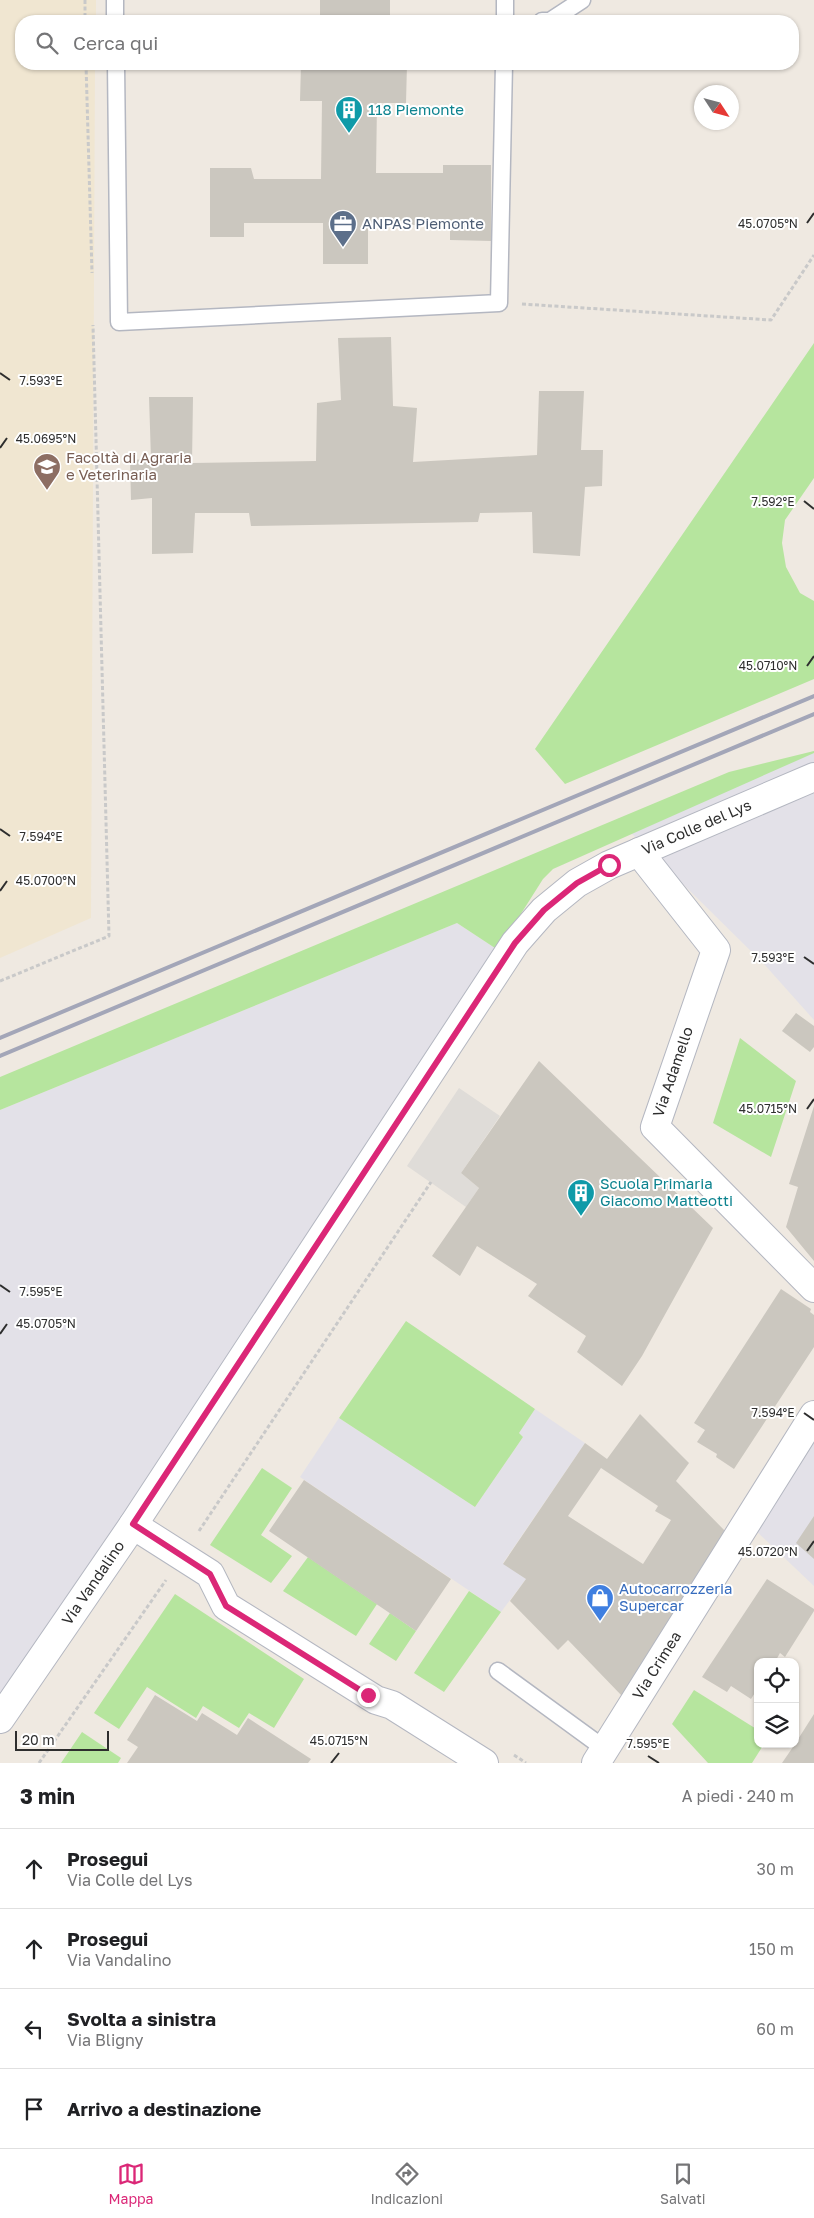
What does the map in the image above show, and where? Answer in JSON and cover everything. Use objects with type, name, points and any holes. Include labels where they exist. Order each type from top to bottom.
[{"type":"street","name":"Via Colle del Lys","points":[[515,943],[544,910],[577,883],[609,865],[814,777]]},
{"type":"street","name":"Via Adamello","points":[[639,852],[716,950],[655,1127],[814,1288]]},
{"type":"street","name":"Via Vandalino","points":[[0,1719],[133,1524],[515,943]]},
{"type":"street","name":"Via Crimea","points":[[601,1756],[814,1415]]},
{"type":"street","points":[[133,1524],[210,1574],[226,1606],[376,1700],[392,1704],[484,1763]]},
{"type":"lane","points":[[115,0],[115,15]]},
{"type":"lane","points":[[505,0],[505,15]]},
{"type":"lane","points":[[559,15],[582,0]]},
{"type":"lane","points":[[116,70],[119,322],[499,303],[504,70]]},
{"type":"lane","points":[[498,1671],[601,1756]]},
{"type":"path","points":[[84,0],[85,15]]},
{"type":"path","points":[[86,70],[92,282]]},
{"type":"path","points":[[499,303],[771,320],[814,255]]},
{"type":"path","points":[[0,981],[109,936],[93,322]]},
{"type":"path","points":[[39,1763],[182,1556],[431,1182]]},
{"type":"shaded area","name":"Facoltà di Agraria e Veterinaria","points":[[0,0],[96,0],[96,15],[15,15],[15,70],[95,70],[91,918],[0,958]]},
{"type":"shaded area","points":[[814,751],[814,1020],[764,964],[617,819]]},
{"type":"shaded area","points":[[457,923],[498,950],[0,1711],[0,1110]]},
{"type":"shaded area","points":[[459,1088],[500,1116],[461,1173],[479,1188],[466,1207],[407,1166]]},
{"type":"shaded area","points":[[535,1409],[585,1443],[503,1563],[526,1579],[501,1612],[300,1477],[339,1418],[475,1507],[523,1437],[519,1433]]},
{"type":"shaded area","points":[[814,1430],[814,1586],[753,1528]]},
{"type":"green space","points":[[814,343],[814,478],[785,520],[782,543],[786,567],[800,593],[814,601],[814,679],[565,784],[535,749]]},
{"type":"green space","points":[[814,751],[814,753],[553,869],[543,879],[498,950],[457,923],[0,1110],[0,1077],[729,772]]},
{"type":"green space","points":[[740,1038],[796,1081],[771,1157],[713,1123]]},
{"type":"green space","points":[[406,1321],[535,1409],[519,1433],[523,1437],[475,1507],[339,1418]]},
{"type":"green space","points":[[262,1468],[292,1488],[261,1535],[292,1556],[271,1583],[210,1545]]},
{"type":"green space","points":[[308,1557],[377,1604],[356,1636],[283,1591]]},
{"type":"green space","points":[[469,1591],[501,1612],[444,1692],[414,1673]]},
{"type":"green space","points":[[175,1594],[304,1679],[274,1728],[249,1713],[239,1728],[203,1706],[196,1718],[147,1687],[119,1729],[94,1713]]},
{"type":"green space","points":[[390,1613],[416,1631],[396,1661],[369,1644]]},
{"type":"green space","points":[[694,1690],[754,1728],[754,1748],[761,1748],[752,1763],[708,1763],[672,1724]]},
{"type":"green space","points":[[82,1732],[121,1758],[118,1763],[61,1763]]},
{"type":"building","points":[[320,0],[390,0],[390,15],[320,15]]},
{"type":"building","name":"118 Piemonte","points":[[301,70],[407,70],[406,103],[377,103],[376,173],[443,173],[443,165],[491,165],[491,241],[450,240],[450,225],[368,225],[368,264],[323,264],[323,223],[244,223],[244,237],[210,237],[210,168],[251,168],[254,179],[321,179],[322,101],[300,101]]},
{"type":"building","points":[[391,337],[393,406],[417,408],[413,462],[537,455],[539,391],[584,391],[581,450],[603,450],[602,486],[585,487],[580,556],[533,553],[532,512],[480,513],[478,522],[251,526],[249,513],[195,513],[193,553],[152,554],[152,498],[131,500],[130,460],[151,459],[149,397],[193,397],[192,463],[316,461],[317,403],[341,400],[338,338]]},
{"type":"building","points":[[796,1013],[814,1026],[814,1047],[810,1052],[782,1031]]},
{"type":"building","name":"Scuola Primaria Giacomo Matteotti","points":[[539,1061],[713,1228],[642,1356],[622,1386],[577,1352],[586,1336],[528,1296],[537,1284],[477,1246],[460,1276],[432,1256],[479,1188],[461,1173]]},
{"type":"building","points":[[814,1106],[814,1261],[786,1227],[798,1187],[789,1184]]},
{"type":"building","points":[[781,1289],[811,1309],[810,1312],[814,1315],[814,1347],[734,1469],[716,1457],[717,1454],[697,1442],[705,1430],[694,1423]]},
{"type":"building","points":[[640,1414],[689,1463],[676,1481],[726,1532],[622,1696],[568,1640],[558,1650],[510,1601],[526,1579],[503,1564],[585,1443],[607,1459]],"holes":[[[601,1468],[658,1506],[655,1511],[671,1520],[643,1564],[568,1516]]]},
{"type":"building","points":[[304,1480],[451,1579],[416,1631],[269,1531]]},
{"type":"building","points":[[814,1516],[814,1559],[796,1543]]},
{"type":"building","points":[[767,1579],[814,1609],[785,1657],[780,1653],[777,1658],[754,1658],[754,1694],[751,1699],[731,1686],[727,1692],[702,1677]]},
{"type":"building","points":[[155,1695],[197,1721],[202,1713],[237,1735],[248,1718],[311,1759],[308,1763],[127,1763],[138,1747],[127,1740]]},
{"type":"building","points":[[814,1714],[814,1763],[782,1763],[792,1748],[799,1748],[799,1738]]},
{"type":"railway","points":[[0,1038],[814,696]]},
{"type":"railway","points":[[0,1056],[814,714]]},
{"type":"place","name":"118 Piemonte","points":[[349,134]]},
{"type":"place","name":"ANPAS Piemonte","points":[[343,248]]},
{"type":"place","name":"Facoltà di Agraria e Veterinaria","points":[[47,491]]},
{"type":"place","name":"Scuola Primaria Giacomo Matteotti","points":[[581,1217]]},
{"type":"place","name":"Autocarrozzeria Supercar","points":[[600,1622]]},
{"type":"route","points":[[368,1695],[226,1606],[210,1574],[133,1524],[515,943],[544,910],[577,883],[609,865]]}]
